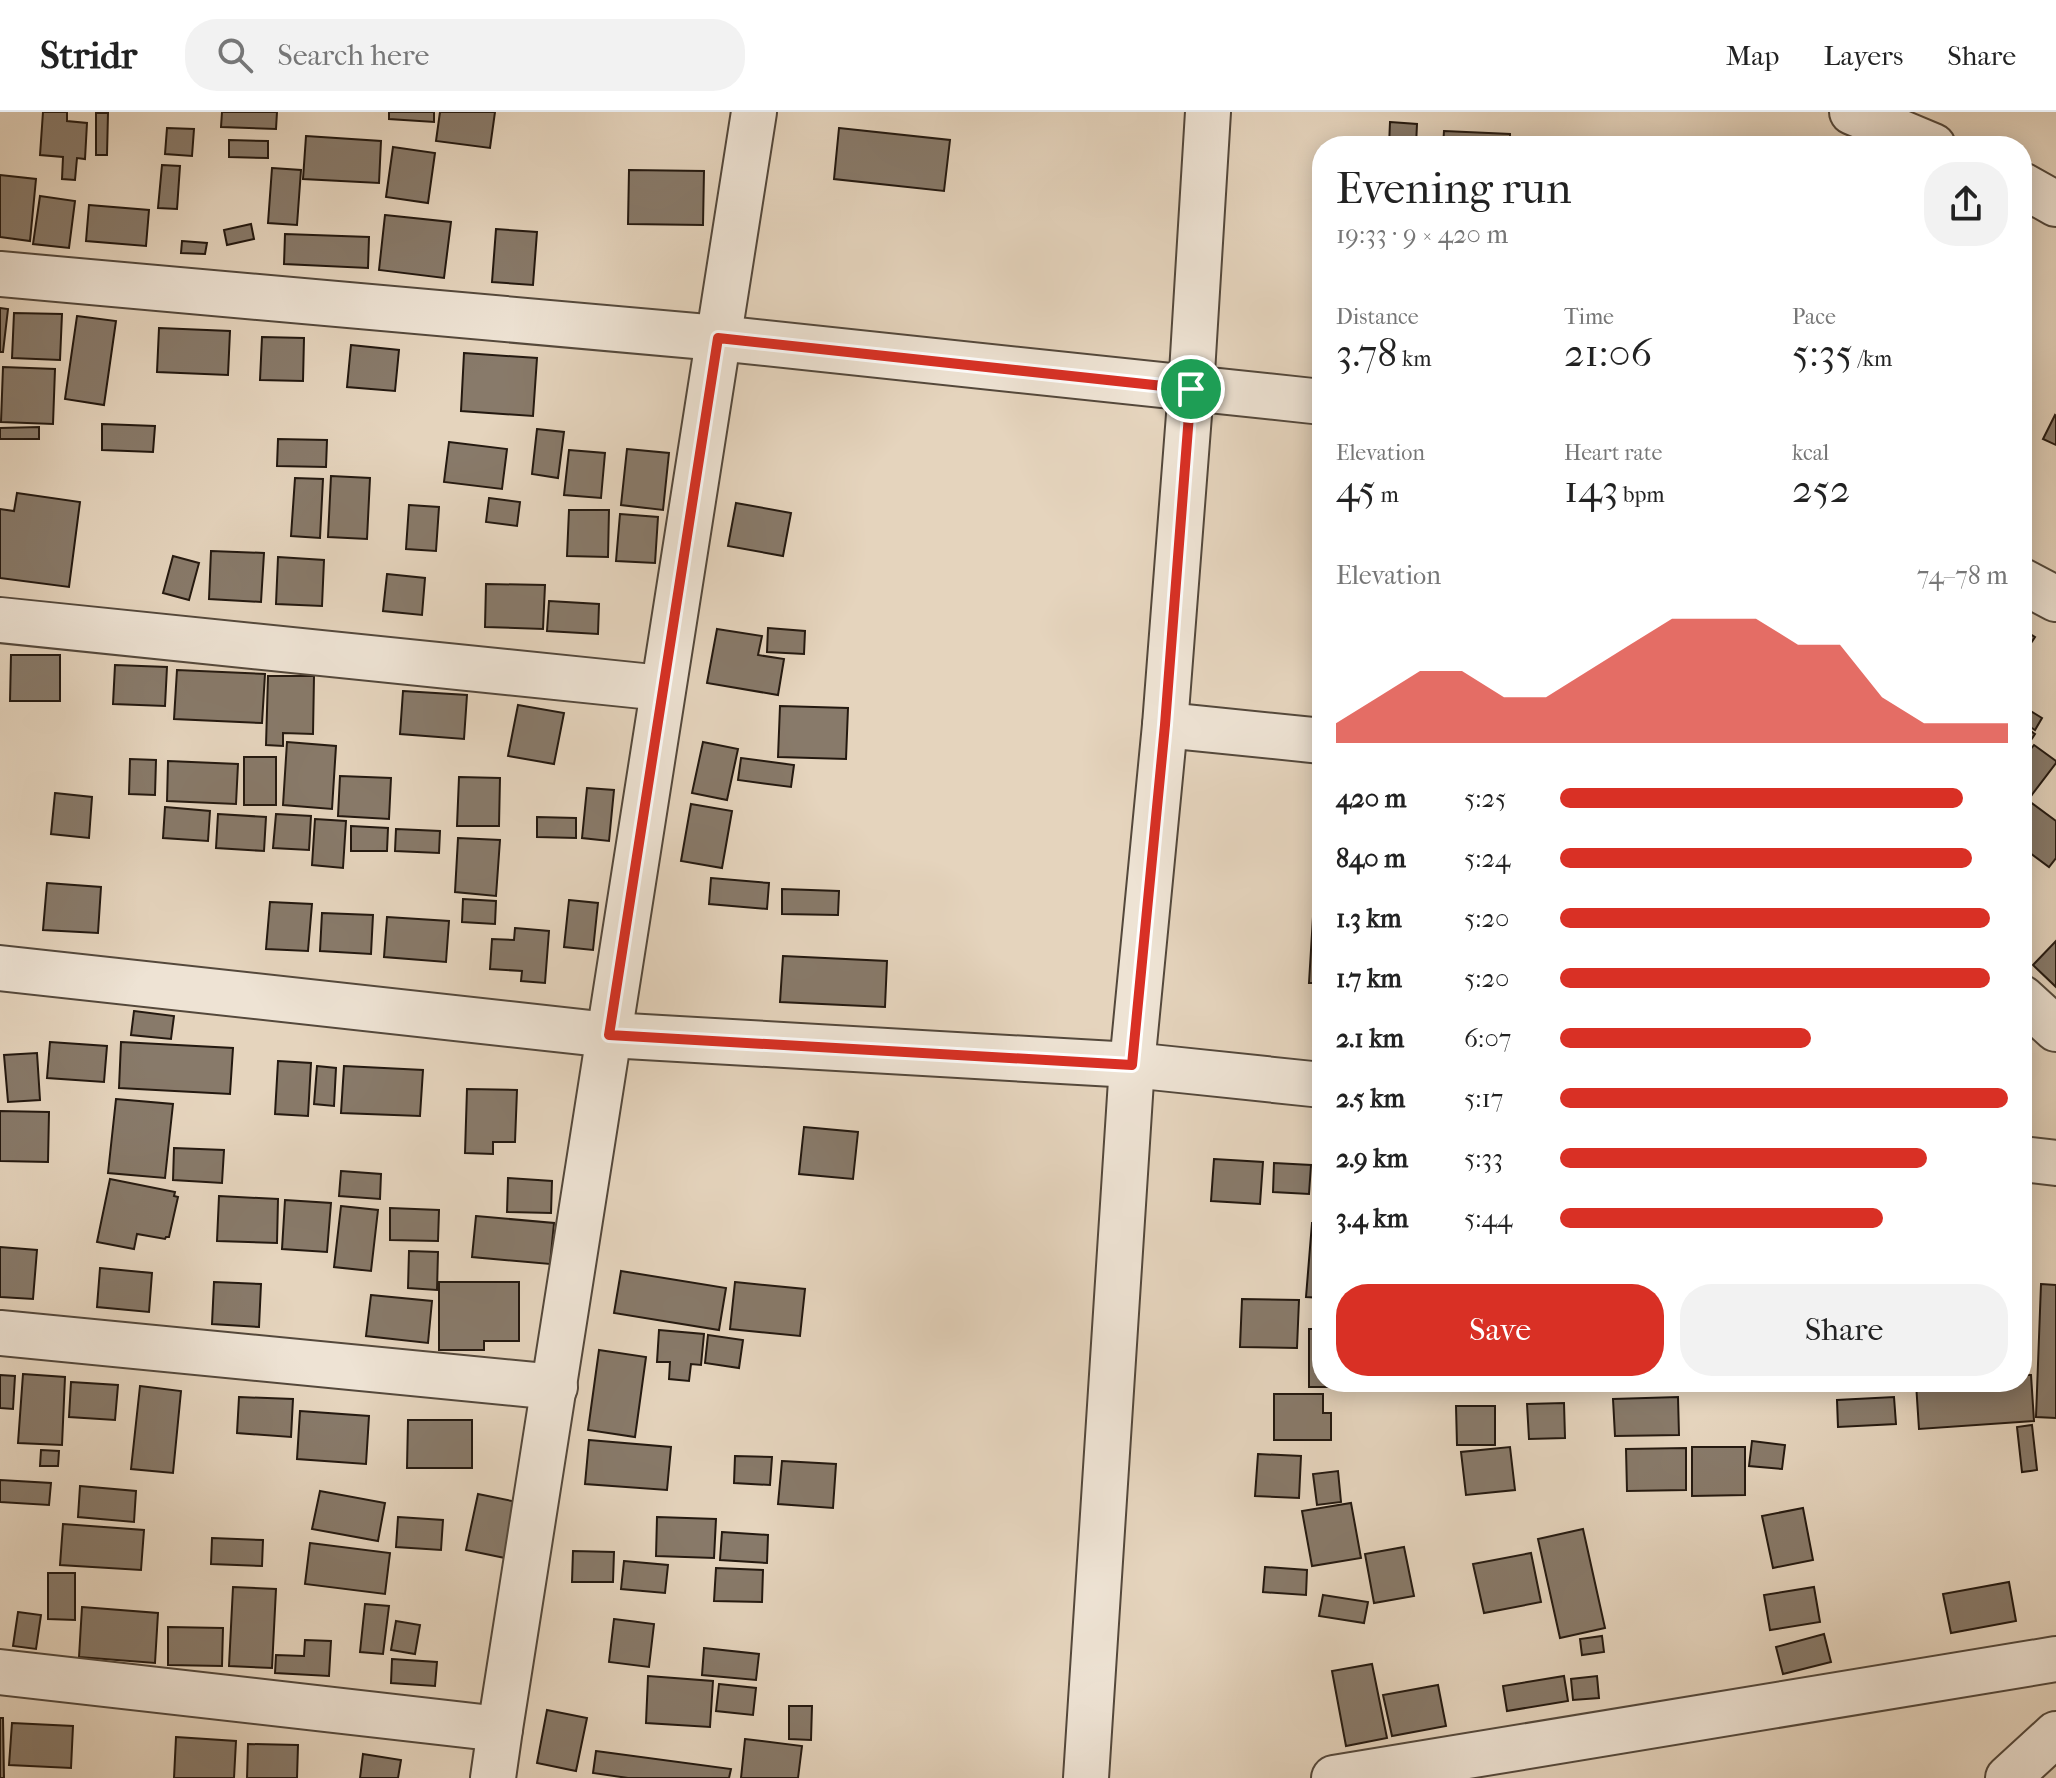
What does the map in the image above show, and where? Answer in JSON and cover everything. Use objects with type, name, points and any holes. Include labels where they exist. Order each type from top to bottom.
[{"type":"street","points":[[493,1778],[754,112]]},
{"type":"street","points":[[1086,1778],[1132,1065],[1165,725],[1191,389],[1208,112]]},
{"type":"street","points":[[1852,112],[1909,136]]},
{"type":"street","points":[[2032,191],[2056,204]]},
{"type":"street","points":[[0,274],[718,338],[1312,401]]},
{"type":"street","points":[[2032,586],[2056,599]]},
{"type":"street","points":[[0,620],[662,688]]},
{"type":"street","points":[[1165,725],[1312,740]]},
{"type":"street","points":[[0,968],[609,1035],[1132,1065],[1312,1084]]},
{"type":"street","points":[[2032,1007],[2056,1029]]},
{"type":"street","points":[[2032,1160],[2056,1163]]},
{"type":"street","points":[[0,1333],[555,1387]]},
{"type":"street","points":[[1334,1778],[2056,1659]]},
{"type":"street","points":[[0,1672],[500,1729]]},
{"type":"street","points":[[2008,1778],[2056,1734]]},
{"type":"building","points":[[43,112],[67,112],[67,121],[87,123],[85,159],[77,158],[75,180],[62,179],[63,157],[40,155]]},
{"type":"building","points":[[222,112],[277,112],[276,129],[221,127]]},
{"type":"building","points":[[389,112],[434,112],[434,122],[389,119]]},
{"type":"building","points":[[440,112],[495,112],[490,148],[436,141]]},
{"type":"building","points":[[96,113],[108,113],[107,155],[96,155]]},
{"type":"building","points":[[1390,122],[1417,124],[1416,136],[1389,136]]},
{"type":"building","points":[[167,128],[194,129],[192,156],[165,154]]},
{"type":"building","points":[[839,128],[950,140],[944,191],[834,179]]},
{"type":"building","points":[[1444,131],[1510,134],[1510,136],[1444,136]]},
{"type":"building","points":[[306,136],[381,141],[379,183],[303,179]]},
{"type":"building","points":[[229,140],[268,141],[268,158],[229,157]]},
{"type":"building","points":[[393,147],[435,153],[428,203],[386,197]]},
{"type":"building","points":[[162,165],[180,166],[177,209],[158,208]]},
{"type":"building","points":[[272,168],[301,170],[297,225],[268,223]]},
{"type":"building","points":[[629,170],[704,171],[703,225],[628,224]]},
{"type":"building","points":[[0,175],[36,179],[30,241],[0,237]]},
{"type":"building","points":[[40,196],[75,201],[69,248],[33,244]]},
{"type":"building","points":[[89,205],[149,210],[146,246],[86,241]]},
{"type":"building","points":[[385,215],[451,222],[444,278],[379,270]]},
{"type":"building","points":[[251,224],[254,239],[227,245],[224,230]]},
{"type":"building","points":[[496,229],[537,232],[533,285],[492,282]]},
{"type":"building","points":[[285,234],[369,237],[368,268],[284,264]]},
{"type":"building","points":[[182,241],[207,243],[205,254],[181,253]]},
{"type":"building","points":[[0,308],[8,309],[3,352],[0,352]]},
{"type":"building","points":[[14,313],[62,314],[60,360],[12,358]]},
{"type":"building","points":[[77,316],[116,321],[104,405],[65,399]]},
{"type":"building","points":[[159,328],[230,331],[228,375],[157,372]]},
{"type":"building","points":[[262,337],[304,338],[303,381],[260,380]]},
{"type":"building","points":[[351,345],[399,350],[395,391],[347,387]]},
{"type":"building","points":[[464,353],[537,358],[533,416],[461,411]]},
{"type":"building","points":[[3,367],[55,369],[53,424],[1,422]]},
{"type":"building","points":[[2056,416],[2056,445],[2043,439]]},
{"type":"building","points":[[102,424],[155,426],[153,452],[102,450]]},
{"type":"building","points":[[39,427],[39,439],[0,439],[0,428]]},
{"type":"building","points":[[537,429],[564,432],[558,478],[532,474]]},
{"type":"building","points":[[278,439],[327,440],[326,467],[277,466]]},
{"type":"building","points":[[449,442],[507,449],[502,489],[444,482]]},
{"type":"building","points":[[627,449],[669,453],[663,510],[621,505]]},
{"type":"building","points":[[569,450],[605,453],[601,498],[564,495]]},
{"type":"building","points":[[331,476],[370,478],[367,539],[328,537]]},
{"type":"building","points":[[295,478],[323,479],[320,538],[291,536]]},
{"type":"building","points":[[17,493],[80,502],[69,587],[0,578],[0,509],[14,511]]},
{"type":"building","points":[[489,498],[520,502],[517,526],[486,522]]},
{"type":"building","points":[[736,503],[791,513],[783,556],[728,546]]},
{"type":"building","points":[[409,505],[439,507],[436,551],[406,549]]},
{"type":"building","points":[[569,510],[609,510],[608,557],[567,556]]},
{"type":"building","points":[[620,514],[658,517],[655,563],[616,561]]},
{"type":"building","points":[[211,551],[264,553],[261,602],[209,599]]},
{"type":"building","points":[[173,556],[199,563],[189,600],[163,593]]},
{"type":"building","points":[[278,557],[324,560],[322,606],[276,604]]},
{"type":"building","points":[[387,574],[425,578],[422,615],[383,611]]},
{"type":"building","points":[[486,584],[545,585],[543,629],[485,627]]},
{"type":"building","points":[[549,601],[599,604],[598,634],[547,631]]},
{"type":"building","points":[[768,628],[805,631],[804,654],[767,652]]},
{"type":"building","points":[[717,629],[762,636],[758,655],[784,659],[778,695],[707,683]]},
{"type":"building","points":[[11,655],[60,655],[60,701],[10,701]]},
{"type":"building","points":[[115,665],[167,667],[165,706],[113,704]]},
{"type":"building","points":[[177,670],[265,674],[262,723],[174,719]]},
{"type":"building","points":[[268,676],[314,676],[313,734],[283,733],[283,746],[266,745]]},
{"type":"building","points":[[403,691],[467,695],[464,739],[400,734]]},
{"type":"building","points":[[518,705],[564,713],[554,764],[508,756]]},
{"type":"building","points":[[780,706],[848,708],[846,759],[778,757]]},
{"type":"building","points":[[2032,712],[2042,718],[2035,730],[2032,728]]},
{"type":"building","points":[[287,742],[336,746],[332,809],[283,805]]},
{"type":"building","points":[[703,742],[738,749],[727,800],[692,793]]},
{"type":"building","points":[[2034,745],[2056,763],[2032,795]]},
{"type":"building","points":[[244,757],[276,757],[276,805],[244,805]]},
{"type":"building","points":[[741,758],[794,765],[791,787],[738,780]]},
{"type":"building","points":[[130,759],[156,760],[155,795],[129,794]]},
{"type":"building","points":[[168,761],[238,764],[236,804],[167,801]]},
{"type":"building","points":[[340,776],[391,778],[389,819],[338,816]]},
{"type":"building","points":[[459,777],[500,778],[499,826],[457,826]]},
{"type":"building","points":[[587,788],[614,790],[609,841],[582,838]]},
{"type":"building","points":[[55,793],[92,797],[89,838],[51,834]]},
{"type":"building","points":[[2032,803],[2056,821],[2056,858],[2049,867],[2032,854]]},
{"type":"building","points":[[691,804],[732,811],[722,868],[681,861]]},
{"type":"building","points":[[165,807],[210,811],[208,841],[163,838]]},
{"type":"building","points":[[218,814],[266,817],[264,851],[216,848]]},
{"type":"building","points":[[276,814],[311,816],[309,850],[273,848]]},
{"type":"building","points":[[537,817],[576,818],[576,838],[537,837]]},
{"type":"building","points":[[315,819],[346,821],[343,868],[312,865]]},
{"type":"building","points":[[351,826],[388,828],[387,851],[351,851]]},
{"type":"building","points":[[396,829],[440,831],[439,853],[395,851]]},
{"type":"building","points":[[458,838],[500,840],[496,896],[455,892]]},
{"type":"building","points":[[711,878],[769,883],[767,909],[709,904]]},
{"type":"building","points":[[47,883],[101,887],[98,933],[43,930]]},
{"type":"building","points":[[782,889],[839,891],[838,915],[782,914]]},
{"type":"building","points":[[463,899],[496,901],[495,924],[462,922]]},
{"type":"building","points":[[569,900],[598,903],[593,950],[564,947]]},
{"type":"building","points":[[270,902],[312,904],[308,951],[266,949]]},
{"type":"building","points":[[322,913],[373,915],[371,954],[320,951]]},
{"type":"building","points":[[387,917],[449,921],[446,962],[384,957]]},
{"type":"building","points":[[515,928],[549,931],[545,983],[521,981],[522,971],[490,969],[492,939],[514,940]]},
{"type":"building","points":[[1312,934],[1312,983],[1309,983]]},
{"type":"building","points":[[2056,941],[2056,987],[2033,965]]},
{"type":"building","points":[[783,956],[887,961],[885,1007],[780,1002]]},
{"type":"building","points":[[134,1011],[174,1016],[171,1039],[131,1035]]},
{"type":"building","points":[[50,1042],[107,1046],[104,1082],[47,1078]]},
{"type":"building","points":[[121,1042],[233,1048],[230,1094],[119,1088]]},
{"type":"building","points":[[37,1053],[40,1100],[8,1102],[4,1055]]},
{"type":"building","points":[[278,1061],[311,1063],[308,1116],[275,1114]]},
{"type":"building","points":[[317,1066],[336,1068],[334,1106],[314,1104]]},
{"type":"building","points":[[344,1066],[423,1070],[420,1116],[341,1113]]},
{"type":"building","points":[[467,1089],[517,1090],[515,1142],[493,1142],[493,1154],[465,1153]]},
{"type":"building","points":[[116,1099],[173,1104],[165,1178],[108,1173]]},
{"type":"building","points":[[0,1111],[49,1112],[48,1162],[0,1161]]},
{"type":"building","points":[[804,1127],[858,1132],[853,1179],[799,1174]]},
{"type":"building","points":[[174,1148],[224,1150],[222,1183],[173,1180]]},
{"type":"building","points":[[1214,1159],[1263,1162],[1260,1204],[1211,1201]]},
{"type":"building","points":[[1274,1163],[1311,1165],[1309,1194],[1273,1192]]},
{"type":"building","points":[[341,1171],[381,1174],[380,1199],[339,1196]]},
{"type":"building","points":[[508,1178],[552,1181],[551,1213],[507,1212]]},
{"type":"building","points":[[110,1179],[175,1192],[174,1196],[178,1197],[169,1237],[137,1234],[134,1249],[97,1242]]},
{"type":"building","points":[[219,1196],[278,1199],[277,1243],[217,1241]]},
{"type":"building","points":[[285,1200],[331,1203],[327,1252],[282,1249]]},
{"type":"building","points":[[341,1206],[378,1210],[371,1271],[334,1267]]},
{"type":"building","points":[[390,1208],[439,1210],[438,1241],[390,1240]]},
{"type":"building","points":[[476,1216],[554,1223],[550,1264],[472,1257]]},
{"type":"building","points":[[1312,1223],[1312,1297],[1306,1297]]},
{"type":"building","points":[[0,1247],[37,1250],[33,1299],[0,1297]]},
{"type":"building","points":[[409,1251],[438,1252],[437,1290],[408,1288]]},
{"type":"building","points":[[100,1268],[152,1273],[149,1312],[97,1307]]},
{"type":"building","points":[[621,1271],[726,1288],[719,1330],[614,1313]]},
{"type":"building","points":[[214,1282],[261,1284],[259,1327],[212,1324]]},
{"type":"building","points":[[439,1282],[519,1282],[519,1341],[484,1341],[484,1350],[439,1350]]},
{"type":"building","points":[[735,1282],[805,1289],[800,1336],[730,1329]]},
{"type":"building","points":[[2041,1284],[2056,1285],[2056,1418],[2036,1417]]},
{"type":"building","points":[[371,1295],[432,1301],[428,1343],[366,1336]]},
{"type":"building","points":[[1242,1299],[1299,1300],[1297,1348],[1240,1347]]},
{"type":"building","points":[[1309,1329],[1312,1329],[1312,1387],[1309,1387]]},
{"type":"building","points":[[659,1330],[704,1334],[701,1365],[691,1364],[689,1381],[669,1379],[670,1362],[657,1362]]},
{"type":"building","points":[[708,1335],[743,1340],[739,1368],[705,1363]]},
{"type":"building","points":[[599,1350],[646,1357],[635,1437],[588,1430]]},
{"type":"building","points":[[23,1374],[65,1377],[62,1445],[18,1443]]},
{"type":"building","points":[[0,1375],[15,1376],[13,1409],[0,1408]]},
{"type":"building","points":[[71,1382],[118,1385],[115,1420],[69,1417]]},
{"type":"building","points":[[140,1386],[181,1391],[173,1473],[131,1469]]},
{"type":"building","points":[[2032,1390],[2034,1421],[1919,1429],[1917,1392]]},
{"type":"building","points":[[1274,1394],[1323,1394],[1323,1413],[1331,1413],[1331,1440],[1274,1440]]},
{"type":"building","points":[[239,1397],[293,1399],[291,1437],[237,1433]]},
{"type":"building","points":[[1678,1397],[1679,1435],[1615,1436],[1613,1399]]},
{"type":"building","points":[[1894,1397],[1896,1424],[1838,1427],[1837,1400]]},
{"type":"building","points":[[1564,1403],[1565,1438],[1529,1439],[1527,1404]]},
{"type":"building","points":[[1456,1406],[1495,1406],[1495,1445],[1457,1445]]},
{"type":"building","points":[[300,1411],[369,1416],[366,1464],[297,1459]]},
{"type":"building","points":[[408,1420],[472,1420],[472,1468],[407,1468]]},
{"type":"building","points":[[2032,1425],[2037,1470],[2022,1472],[2017,1427]]},
{"type":"building","points":[[589,1440],[671,1447],[667,1490],[585,1484]]},
{"type":"building","points":[[1752,1441],[1785,1445],[1782,1469],[1749,1466]]},
{"type":"building","points":[[1510,1447],[1515,1490],[1466,1495],[1461,1452]]},
{"type":"building","points":[[1692,1447],[1745,1447],[1745,1495],[1692,1496]]},
{"type":"building","points":[[1686,1448],[1686,1490],[1627,1491],[1626,1449]]},
{"type":"building","points":[[41,1450],[59,1451],[58,1466],[40,1466]]},
{"type":"building","points":[[1258,1454],[1301,1456],[1299,1498],[1255,1496]]},
{"type":"building","points":[[735,1456],[772,1457],[770,1485],[734,1483]]},
{"type":"building","points":[[782,1461],[836,1464],[833,1508],[778,1504]]},
{"type":"building","points":[[1338,1471],[1341,1502],[1317,1505],[1313,1474]]},
{"type":"building","points":[[0,1480],[51,1483],[49,1505],[0,1502]]},
{"type":"building","points":[[80,1486],[136,1491],[134,1522],[78,1517]]},
{"type":"building","points":[[320,1491],[385,1503],[378,1541],[312,1529]]},
{"type":"building","points":[[478,1494],[517,1502],[505,1558],[466,1550]]},
{"type":"building","points":[[1351,1503],[1361,1558],[1312,1566],[1302,1511]]},
{"type":"building","points":[[1803,1508],[1813,1560],[1773,1568],[1762,1516]]},
{"type":"building","points":[[398,1517],[443,1520],[441,1550],[396,1547]]},
{"type":"building","points":[[657,1517],[716,1519],[714,1558],[656,1556]]},
{"type":"building","points":[[63,1524],[144,1530],[141,1570],[60,1565]]},
{"type":"building","points":[[1583,1529],[1605,1628],[1560,1638],[1538,1539]]},
{"type":"building","points":[[722,1532],[768,1535],[767,1563],[720,1560]]},
{"type":"building","points":[[212,1538],[263,1540],[262,1566],[211,1564]]},
{"type":"building","points":[[310,1543],[390,1553],[385,1594],[305,1584]]},
{"type":"building","points":[[1404,1547],[1414,1596],[1374,1603],[1365,1554]]},
{"type":"building","points":[[573,1551],[614,1552],[613,1582],[572,1582]]},
{"type":"building","points":[[1531,1553],[1541,1602],[1484,1613],[1473,1564]]},
{"type":"building","points":[[624,1561],[668,1565],[665,1593],[621,1589]]},
{"type":"building","points":[[1265,1567],[1307,1570],[1306,1595],[1263,1592]]},
{"type":"building","points":[[716,1568],[763,1570],[762,1602],[714,1601]]},
{"type":"building","points":[[48,1573],[75,1573],[75,1620],[48,1619]]},
{"type":"building","points":[[2009,1582],[2016,1621],[1951,1633],[1943,1594]]},
{"type":"building","points":[[233,1587],[276,1589],[272,1668],[229,1666]]},
{"type":"building","points":[[1814,1587],[1820,1622],[1770,1630],[1764,1595]]},
{"type":"building","points":[[1323,1595],[1368,1602],[1364,1623],[1319,1616]]},
{"type":"building","points":[[365,1604],[389,1606],[383,1654],[360,1652]]},
{"type":"building","points":[[82,1607],[158,1613],[155,1663],[79,1657]]},
{"type":"building","points":[[18,1612],[41,1615],[36,1649],[13,1646]]},
{"type":"building","points":[[614,1619],[654,1624],[649,1667],[609,1662]]},
{"type":"building","points":[[396,1621],[420,1625],[415,1654],[391,1650]]},
{"type":"building","points":[[168,1627],[223,1628],[222,1666],[168,1665]]},
{"type":"building","points":[[1824,1634],[1831,1662],[1783,1674],[1776,1647]]},
{"type":"building","points":[[1602,1636],[1604,1652],[1582,1655],[1580,1639]]},
{"type":"building","points":[[305,1640],[331,1641],[329,1676],[275,1673],[276,1655],[304,1656]]},
{"type":"building","points":[[704,1648],[759,1654],[756,1680],[702,1675]]},
{"type":"building","points":[[392,1659],[437,1662],[435,1686],[391,1683]]},
{"type":"building","points":[[1372,1664],[1387,1738],[1346,1746],[1332,1671]]},
{"type":"building","points":[[648,1676],[713,1681],[710,1727],[646,1723]]},
{"type":"building","points":[[1564,1676],[1568,1701],[1507,1711],[1503,1686]]},
{"type":"building","points":[[1597,1676],[1599,1698],[1573,1700],[1571,1679]]},
{"type":"building","points":[[719,1684],[756,1688],[753,1715],[716,1711]]},
{"type":"building","points":[[1438,1685],[1446,1726],[1392,1736],[1383,1695]]},
{"type":"building","points":[[789,1706],[812,1706],[811,1740],[789,1739]]},
{"type":"building","points":[[547,1710],[587,1718],[576,1771],[537,1763]]},
{"type":"building","points":[[0,1718],[3,1718],[4,1778],[0,1778]]},
{"type":"building","points":[[12,1723],[73,1726],[71,1768],[9,1765]]},
{"type":"building","points":[[176,1737],[236,1741],[234,1778],[174,1778]]},
{"type":"building","points":[[745,1739],[802,1746],[798,1778],[741,1778]]},
{"type":"building","points":[[248,1744],[298,1745],[297,1778],[247,1778]]},
{"type":"building","points":[[596,1751],[731,1769],[729,1778],[628,1778],[593,1773]]},
{"type":"building","points":[[363,1754],[401,1760],[398,1778],[360,1778]]},
{"type":"route","points":[[718,338],[1191,389],[1165,725],[1132,1065],[609,1035],[718,338]]}]
